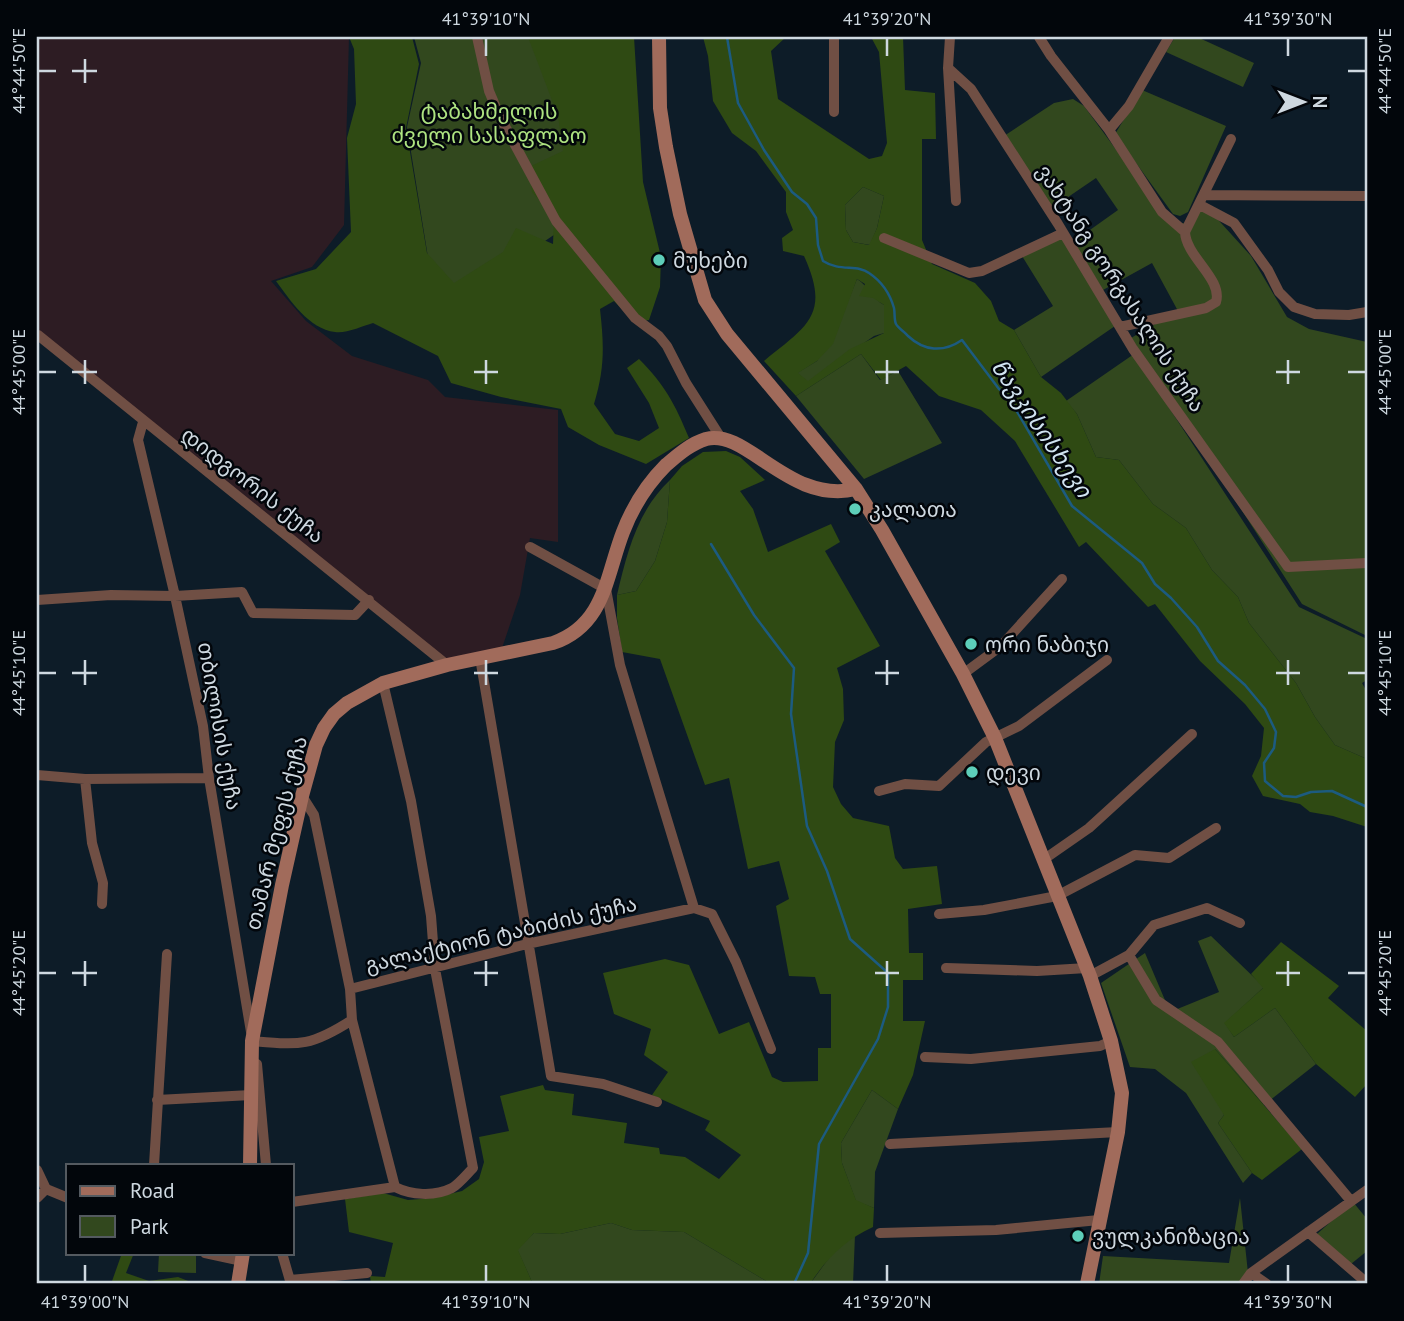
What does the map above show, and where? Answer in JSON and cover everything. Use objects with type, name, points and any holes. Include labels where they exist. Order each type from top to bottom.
[{"type":"main road","points":[[659,37],[660,108],[666,147],[680,214],[705,300],[727,334],[856,489],[876,519],[995,738],[1089,972],[1111,1041],[1122,1093],[1118,1132],[1087,1284]]},
{"type":"main road","name":"თამარ მეფეს ქუჩა","points":[[250,1164],[252,1041],[302,796],[316,745],[324,728],[334,714],[347,703],[383,683],[447,665],[566,639],[579,630],[589,620],[606,589],[624,532],[640,497],[653,478],[676,456],[694,444],[709,438],[721,438]]},
{"type":"main road","points":[[721,438],[744,448],[785,476],[807,486],[840,493],[856,489]]},
{"type":"main road","points":[[238,1284],[242,1257]]},
{"type":"street","points":[[477,37],[489,91],[500,117],[556,221],[635,318],[667,345],[686,383],[721,438]]},
{"type":"street","points":[[834,37],[834,112]]},
{"type":"street","points":[[950,37],[948,68],[956,201]]},
{"type":"street","points":[[1039,37],[1109,130],[1162,212],[1185,232]]},
{"type":"street","points":[[1109,130],[1129,106],[1169,37]]},
{"type":"street","name":"ვახტანგ გორგასალის ქუჩა","points":[[948,68],[971,89],[1120,327],[1172,405],[1288,567],[1367,563]]},
{"type":"street","points":[[1120,327],[1206,308],[1216,302],[1217,290],[1186,243],[1185,232],[1231,139]]},
{"type":"street","points":[[1202,200],[1367,195]]},
{"type":"street","points":[[1202,200],[1234,223],[1268,270],[1279,292],[1294,307],[1315,314],[1349,315],[1367,312]]},
{"type":"street","points":[[884,238],[969,273],[982,271],[1063,233]]},
{"type":"street","name":"დიდგორის ქუჩა","points":[[37,337],[38,335],[447,665]]},
{"type":"street","name":"თბილისის ქუჩა","points":[[143,422],[138,440],[203,726],[209,778],[260,1080],[265,1164]]},
{"type":"street","points":[[530,547],[606,589],[620,665],[694,908],[712,914],[736,962],[771,1049]]},
{"type":"street","points":[[962,674],[1001,646],[1062,579]]},
{"type":"street","points":[[37,600],[111,594],[175,596],[242,592],[253,613],[355,615],[369,600]]},
{"type":"street","points":[[480,658],[551,1076],[603,1084],[657,1102]]},
{"type":"street","points":[[879,792],[905,784],[939,786],[986,742],[1019,726],[1107,660]]},
{"type":"street","points":[[294,1202],[395,1187],[409,1194],[429,1193],[452,1188],[473,1168],[435,969],[431,916],[411,801],[383,683]]},
{"type":"street","points":[[1043,860],[1089,828],[1192,734]]},
{"type":"street","points":[[37,775],[85,779],[209,778]]},
{"type":"street","points":[[85,779],[92,843],[103,883],[102,904]]},
{"type":"street","name":"გალაქტიონ ტაბიძის ქუჩა","points":[[302,796],[314,815],[350,989],[527,944],[694,908]]},
{"type":"street","points":[[939,914],[984,910],[1057,896],[1135,855],[1169,858],[1216,828]]},
{"type":"street","points":[[946,968],[1089,972],[1129,955],[1154,925],[1207,908],[1240,923]]},
{"type":"street","points":[[154,1164],[167,954]]},
{"type":"street","points":[[1129,955],[1156,1000],[1218,1042],[1351,1201]]},
{"type":"street","points":[[350,989],[352,1020],[395,1187]]},
{"type":"street","points":[[252,1041],[298,1045],[313,1042],[352,1020]]},
{"type":"street","points":[[925,1058],[971,1059],[1100,1046],[1111,1041]]},
{"type":"street","points":[[157,1100],[251,1095]]},
{"type":"street","points":[[890,1144],[1118,1132]]},
{"type":"street","points":[[37,1170],[46,1189],[66,1197]]},
{"type":"street","points":[[37,1198],[46,1189]]},
{"type":"street","points":[[1243,1284],[1251,1273],[1367,1191]]},
{"type":"street","points":[[880,1233],[996,1230],[1099,1220]]},
{"type":"street","points":[[1308,1232],[1367,1283]]},
{"type":"street","points":[[214,1254],[242,1257]]},
{"type":"street","points":[[282,1254],[290,1282],[367,1273]]},
{"type":"street","points":[[1251,1273],[1267,1284]]},
{"type":"shaded area","points":[[37,37],[349,37],[344,225],[312,267],[271,281],[306,321],[352,356],[428,380],[445,397],[558,410],[558,542],[530,538],[520,595],[502,648],[444,661],[37,332]]},
{"type":"green space","points":[[349,37],[412,37],[419,64],[406,128],[427,253],[454,283],[503,252],[516,228],[553,244],[554,217],[532,192],[529,167],[563,151],[558,116],[528,37],[634,37],[643,182],[661,257],[660,287],[649,320],[634,322],[614,301],[600,309],[603,356],[594,404],[615,434],[639,441],[659,428],[649,403],[627,368],[639,359],[668,396],[689,438],[646,464],[599,445],[568,427],[561,409],[501,397],[451,383],[438,356],[373,323],[349,331],[326,330],[309,320],[294,305],[276,281],[316,269],[351,232],[347,138],[356,104],[354,49]]},
{"type":"green space","name":"ტაბახმელის ძველი სასაფლაო","points":[[414,37],[546,37],[570,104],[564,228],[472,291],[432,282],[407,127],[421,63]]},
{"type":"green space","points":[[703,37],[786,37],[771,51],[778,99],[869,159],[882,156],[887,143],[879,52],[871,37],[903,37],[905,90],[935,93],[936,139],[922,139],[922,240],[932,264],[975,283],[991,301],[999,321],[1014,330],[1041,377],[1061,393],[1077,414],[1096,457],[1119,460],[1153,504],[1186,528],[1212,570],[1238,597],[1249,623],[1296,683],[1335,745],[1367,759],[1367,827],[1310,812],[1300,804],[1263,796],[1252,776],[1261,756],[1264,728],[1245,704],[1200,661],[1155,604],[1148,607],[1086,542],[1079,547],[1015,441],[981,410],[939,396],[906,366],[881,380],[861,354],[796,396],[764,361],[803,328],[815,306],[815,292],[804,256],[783,251],[782,238],[793,230],[786,212],[786,192],[756,151],[732,133],[713,101]],"holes":[[[863,187],[884,196],[877,228],[869,245],[853,242],[846,230],[845,205]],[[857,279],[865,284],[859,296],[873,298],[884,305],[884,333],[850,349],[808,381],[798,373],[817,361],[833,344]]]},
{"type":"green space","points":[[1175,37],[1197,37],[1254,63],[1243,87],[1166,52]]},
{"type":"green space","points":[[1142,90],[1226,126],[1188,212],[1180,216],[1173,214],[1115,134]]},
{"type":"green space","points":[[1073,99],[1084,106],[1164,215],[1177,222],[1190,222],[1202,202],[1251,256],[1287,317],[1309,329],[1367,342],[1367,636],[1302,604],[1131,338],[1178,311],[1152,263],[1103,290],[1073,242],[1118,210],[1096,178],[1052,208],[1004,136],[1054,103]]},
{"type":"green space","points":[[863,187],[884,196],[870,245],[853,242],[846,230],[845,205]]},
{"type":"green space","points":[[1062,237],[1115,326],[1041,377],[1014,330],[1053,306],[1022,256]]},
{"type":"green space","points":[[857,279],[884,305],[884,333],[874,336],[808,382],[797,373],[817,361]]},
{"type":"green space","points":[[861,354],[880,380],[898,371],[942,443],[864,479],[796,396]]},
{"type":"green space","points":[[1134,354],[1299,607],[1367,639],[1367,680],[1362,683],[1367,692],[1367,759],[1335,745],[1296,683],[1249,623],[1238,597],[1212,570],[1186,528],[1153,504],[1119,460],[1096,457],[1077,414],[1066,401]]},
{"type":"green space","points":[[726,451],[740,457],[765,480],[740,491],[753,509],[768,552],[831,524],[840,542],[825,551],[880,646],[837,668],[843,689],[844,720],[835,742],[833,787],[841,804],[853,818],[889,826],[895,858],[903,869],[937,866],[942,904],[908,909],[909,953],[923,953],[923,980],[903,980],[903,1021],[925,1021],[913,1075],[898,1109],[872,1090],[841,1143],[842,1163],[856,1200],[874,1208],[873,1227],[837,1251],[810,1284],[771,1284],[684,1232],[632,1230],[611,1223],[560,1234],[534,1233],[518,1250],[533,1284],[371,1284],[370,1276],[385,1277],[393,1243],[349,1232],[345,1199],[383,1193],[408,1200],[433,1198],[462,1191],[479,1179],[484,1162],[479,1137],[509,1131],[500,1096],[543,1085],[545,1090],[574,1094],[572,1115],[627,1123],[624,1143],[659,1148],[660,1154],[685,1157],[719,1179],[741,1155],[705,1130],[710,1121],[652,1095],[668,1072],[644,1055],[651,1029],[614,1014],[603,973],[665,959],[689,965],[719,1034],[749,1022],[772,1077],[783,1082],[818,1081],[818,1048],[831,1048],[831,994],[820,994],[815,977],[789,976],[776,906],[789,899],[779,861],[748,869],[729,778],[705,785],[660,659],[622,652],[617,618],[617,595],[636,591],[655,561],[667,522],[670,480],[682,466],[703,452]]},
{"type":"green space","points":[[670,480],[667,522],[655,561],[636,591],[617,595],[629,548],[641,519]]},
{"type":"green space","points":[[1211,936],[1264,987],[1225,1023],[1234,1037],[1275,1008],[1316,1064],[1264,1105],[1215,1049],[1224,1115],[1218,1123],[1252,1173],[1243,1183],[1186,1093],[1155,1069],[1130,1067],[1101,983],[1145,953],[1170,1012],[1219,992],[1198,941]]},
{"type":"green space","points":[[1281,942],[1339,986],[1328,998],[1367,1031],[1367,1084],[1355,1097],[1316,1064],[1275,1008],[1234,1037],[1224,1023],[1263,988],[1251,974]]},
{"type":"green space","points":[[1215,1049],[1302,1149],[1262,1180],[1252,1173],[1218,1123],[1224,1115],[1191,1062]]},
{"type":"green space","points":[[872,1090],[898,1109],[875,1172],[874,1208],[856,1201],[842,1163],[841,1143]]},
{"type":"green space","points":[[1240,1198],[1248,1273],[1238,1284],[1099,1284],[1103,1256],[1229,1263]]},
{"type":"green space","points":[[1353,1202],[1367,1219],[1367,1251],[1351,1264],[1317,1234]]},
{"type":"green space","points":[[611,1223],[632,1230],[684,1232],[771,1284],[533,1284],[517,1249],[534,1233],[560,1234]]},
{"type":"green space","points":[[855,1235],[853,1284],[810,1284],[834,1251]]},
{"type":"green space","points":[[122,1254],[134,1254],[126,1273],[149,1281],[178,1277],[196,1284],[111,1284]]},
{"type":"green space","points":[[159,1254],[196,1254],[196,1273],[158,1272]]},
{"type":"waterway","name":"წავკისისხევი","points":[[727,37],[738,103],[764,150],[792,192],[807,204],[816,218],[818,245],[823,261],[864,270],[873,276],[890,298],[897,326],[921,345],[941,348],[962,340],[999,389],[1008,396],[1072,506],[1142,563],[1155,584],[1197,627],[1218,661],[1245,685],[1265,709],[1276,732],[1274,748],[1264,763],[1265,781],[1283,796],[1296,797],[1311,792],[1332,791],[1367,807]]},
{"type":"waterway","points":[[711,544],[754,615],[794,668],[791,714],[807,826],[827,871],[850,939],[888,973],[888,1007],[878,1039],[819,1144],[808,1253],[794,1284]]},
{"type":"place","name":"მუხები","points":[[659,260]]},
{"type":"place","name":"კალათა","points":[[855,509]]},
{"type":"place","name":"ორი ნაბიჯი","points":[[971,644]]},
{"type":"place","name":"დევი","points":[[972,772]]},
{"type":"place","name":"ვულკანიზაცია","points":[[1078,1236]]}]
